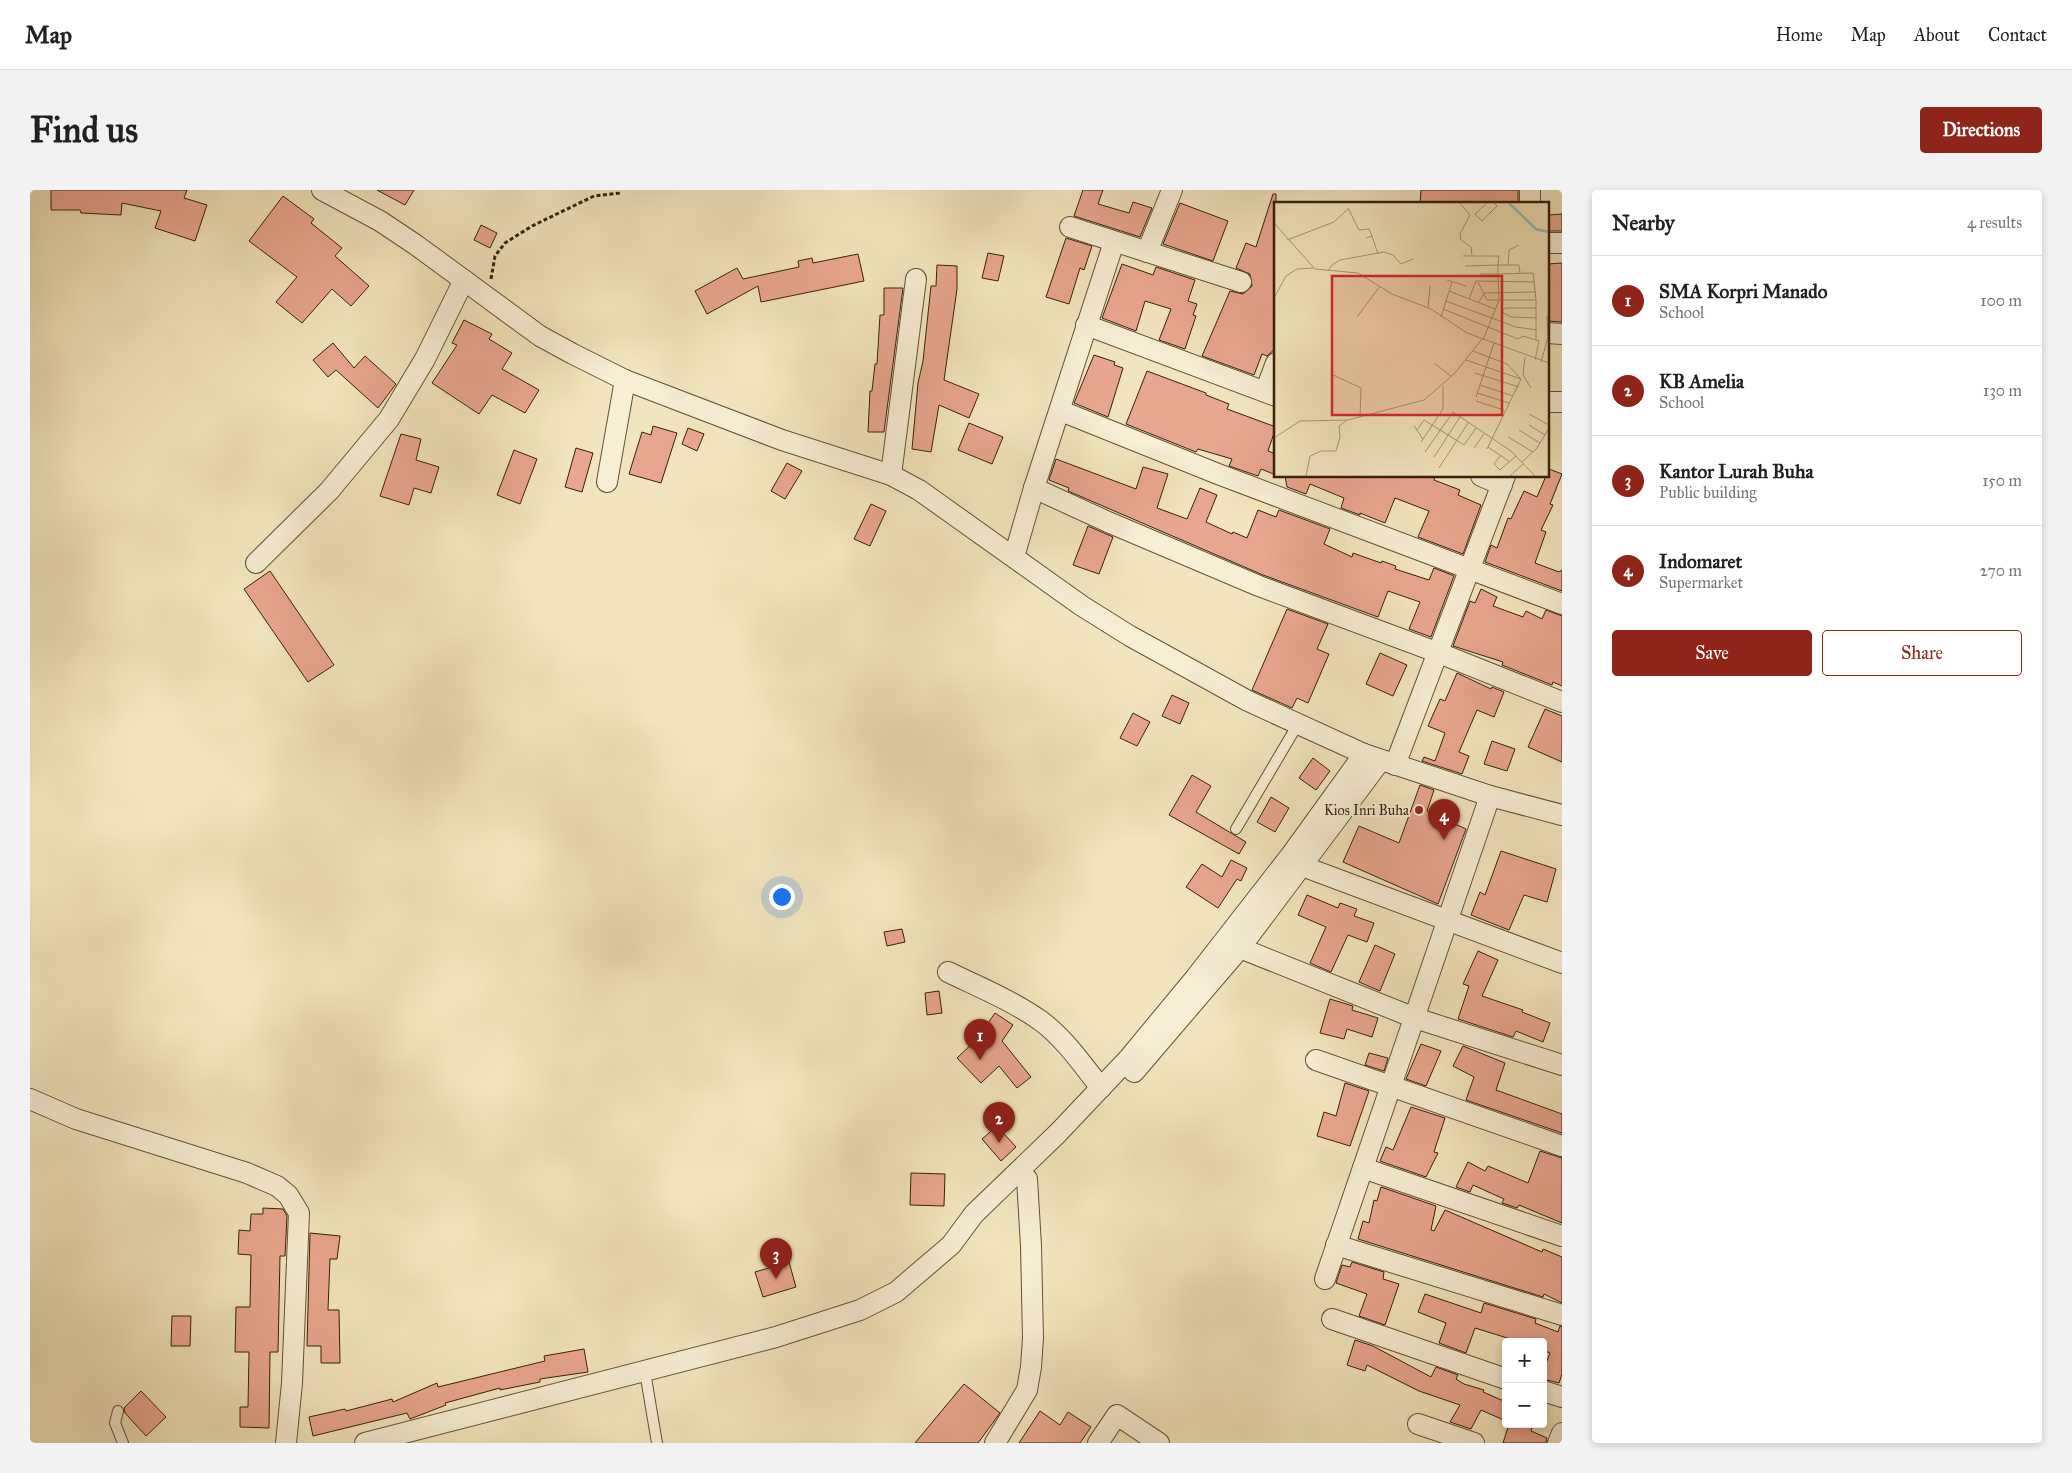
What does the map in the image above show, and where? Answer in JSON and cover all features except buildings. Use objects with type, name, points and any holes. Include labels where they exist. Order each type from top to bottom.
[{"type":"street","points":[[322,190],[387,226],[540,336],[625,380],[782,440],[891,475],[949,509],[1082,606],[1130,636],[1248,700],[1380,760],[1490,796],[1562,815]]},
{"type":"street","points":[[1147,252],[1172,190]]},
{"type":"street","points":[[1070,227],[1241,282]]},
{"type":"street","points":[[1014,557],[1034,488],[1061,411],[1086,324],[1114,242]]},
{"type":"street","points":[[891,475],[916,279]]},
{"type":"street","points":[[256,563],[329,491],[389,419],[425,359],[464,280]]},
{"type":"street","points":[[1086,324],[1270,394],[1274,373]]},
{"type":"street","points":[[607,482],[625,380]]},
{"type":"street","points":[[1061,411],[1218,474],[1562,604]]},
{"type":"street","points":[[951,1245],[974,1232],[1132,1074],[1240,948],[1380,760],[1439,652],[1468,567],[1503,480]]},
{"type":"street","points":[[1034,488],[1108,522],[1259,586],[1439,652],[1562,702]]},
{"type":"street","points":[[365,1443],[776,1337],[860,1310],[896,1292],[921,1273],[951,1245],[974,1214],[1101,1088],[1196,978],[1301,841],[1380,760]]},
{"type":"street","points":[[1325,1278],[1490,796]]},
{"type":"street","points":[[1302,866],[1562,963]]},
{"type":"street","points":[[1240,948],[1415,1018],[1562,1065]]},
{"type":"street","points":[[948,972],[1016,1005],[1042,1022],[1065,1042],[1101,1088]]},
{"type":"street","points":[[1316,1060],[1562,1146]]},
{"type":"street","points":[[30,1099],[76,1118],[247,1173],[277,1186],[288,1195],[299,1213],[292,1383],[286,1443]]},
{"type":"street","points":[[1363,1168],[1562,1236]]},
{"type":"street","points":[[995,1443],[1027,1390],[1031,1367],[1033,1338],[1027,1180]]},
{"type":"street","points":[[1336,1245],[1562,1315]]},
{"type":"street","points":[[1332,1320],[1502,1378]]},
{"type":"street","points":[[1547,1392],[1562,1397]]},
{"type":"street","points":[[1098,1443],[1117,1415],[1159,1443]]},
{"type":"street","points":[[1418,1424],[1474,1443]]},
{"type":"street","points":[[1558,1443],[1562,1433]]},
{"type":"lane","points":[[1236,829],[1298,724]]},
{"type":"lane","points":[[646,1372],[657,1443]]},
{"type":"lane","points":[[118,1411],[115,1424],[122,1443]]},
{"type":"path","points":[[482,294],[491,280],[495,256],[505,243],[532,226],[594,196],[621,192]]},
{"type":"place","name":"Kios Inri Buha","points":[[1419,810]]},
{"type":"place","name":"Indomaret","points":[[1444,840]]},
{"type":"place","name":"SMA Korpri Manado","points":[[980,1060]]},
{"type":"place","name":"KB Amelia","points":[[999,1143]]},
{"type":"place","name":"Kantor Lurah Buha","points":[[776,1279]]}]
